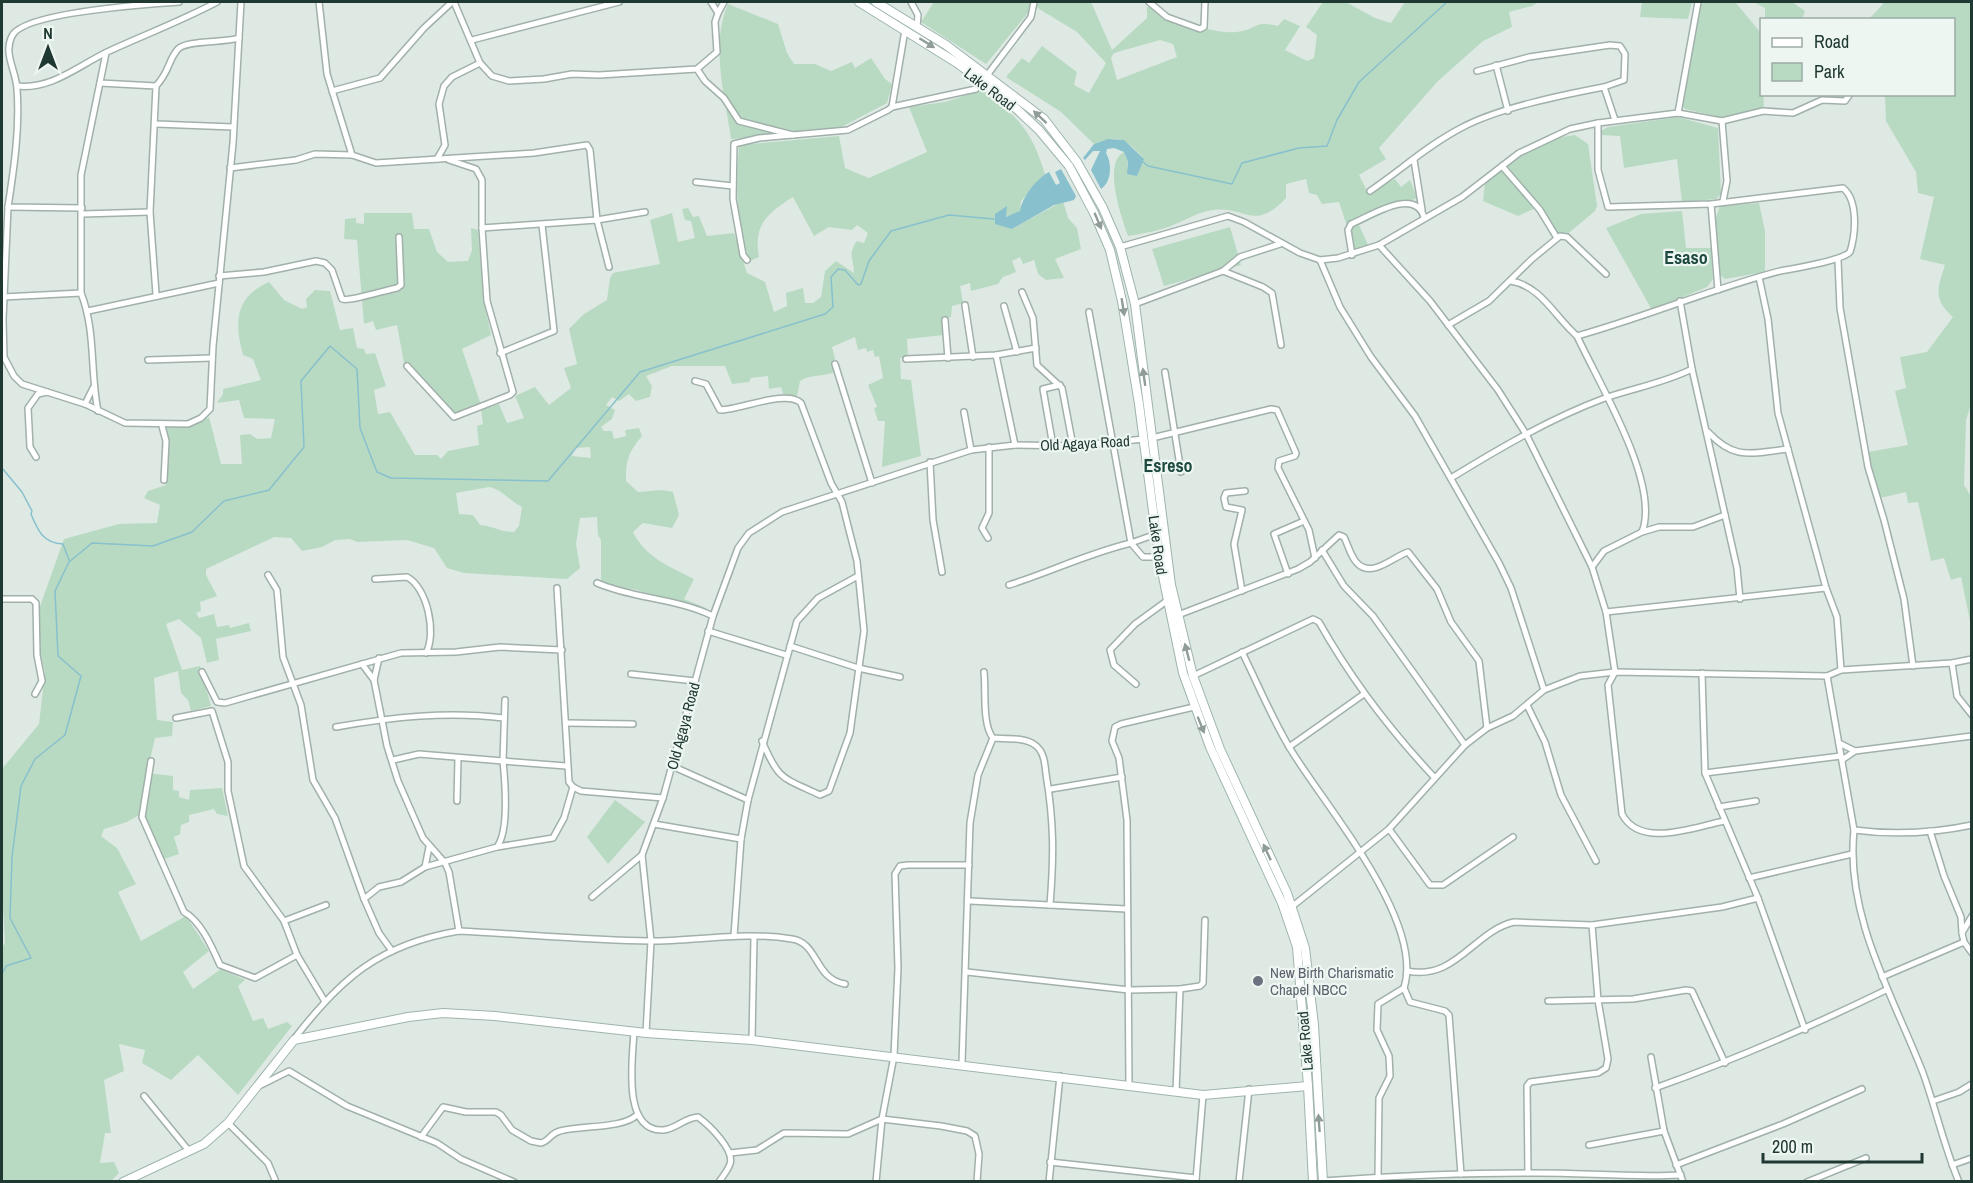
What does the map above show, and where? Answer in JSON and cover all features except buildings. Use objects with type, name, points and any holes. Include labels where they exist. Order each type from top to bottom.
[{"type":"main road","name":"Lake Road","points":[[859,2],[905,30],[1008,101],[1040,129],[1069,166],[1110,250],[1148,438],[1178,615],[1193,676],[1220,749],[1308,962],[1323,1181]]},
{"type":"main road","name":"Lake Road","points":[[876,2],[988,74],[1044,119],[1077,162],[1094,191],[1120,247],[1134,304],[1159,557],[1183,673],[1194,707],[1288,909],[1297,947],[1313,1182]]},
{"type":"main road","points":[[123,1182],[204,1144],[228,1123],[294,1040],[408,1017],[443,1013],[495,1016],[646,1033],[752,1040],[962,1063],[1203,1095],[1250,1089],[1308,1086]]},
{"type":"street","points":[[179,2],[73,13],[22,26],[13,33],[8,45],[17,86],[18,128],[8,207],[3,297],[4,357],[14,376],[22,384],[85,404],[125,423],[162,426],[188,424],[201,418],[210,409],[212,358],[230,168],[241,2]]},
{"type":"street","points":[[17,86],[46,84],[106,53],[159,31],[217,2]]},
{"type":"street","points":[[319,2],[327,74],[352,155]]},
{"type":"street","points":[[332,91],[380,78],[424,28],[453,2],[472,40],[480,63],[492,76],[509,81],[544,79],[572,74],[612,75],[697,69],[717,52],[716,22],[724,2]]},
{"type":"street","points":[[472,40],[594,4],[619,2]]},
{"type":"street","points":[[711,2],[718,13]]},
{"type":"street","points":[[911,2],[918,15],[917,27]]},
{"type":"street","points":[[988,74],[1030,17],[1034,2]]},
{"type":"street","points":[[1149,2],[1167,17],[1200,29],[1204,27],[1205,2]]},
{"type":"street","points":[[1678,112],[1698,2]]},
{"type":"street","points":[[892,107],[905,30]]},
{"type":"street","points":[[156,294],[150,212],[151,158],[156,124],[156,86],[167,75],[177,50],[183,45],[220,43],[239,38]]},
{"type":"street","points":[[1370,191],[1464,126],[1508,111],[1624,80],[1625,54],[1620,46],[1568,50],[1496,65],[1476,72]]},
{"type":"street","points":[[98,411],[93,388],[88,311],[81,293],[81,175],[106,53]]},
{"type":"street","points":[[437,159],[446,145],[439,104],[444,86],[452,78],[480,63]]},
{"type":"street","points":[[1496,65],[1508,111]]},
{"type":"street","points":[[697,69],[705,81],[724,98],[739,121],[794,135]]},
{"type":"street","points":[[100,83],[156,86]]},
{"type":"street","points":[[747,260],[743,255],[740,242],[733,186],[736,143],[848,130],[892,107],[976,89],[982,83]]},
{"type":"street","points":[[1604,87],[1615,120]]},
{"type":"street","points":[[1120,247],[1225,216],[1244,222],[1280,244],[1320,260],[1352,255],[1379,245],[1462,197],[1531,146],[1570,129],[1615,120],[1678,112],[1722,121],[1763,111],[1793,113],[1819,100],[1845,101],[1849,96]]},
{"type":"street","points":[[1722,121],[1727,181],[1723,201]]},
{"type":"street","points":[[1576,336],[1634,320],[1680,301],[1759,277],[1821,261],[1838,260],[1850,252],[1853,232],[1852,200],[1842,188],[1712,204],[1608,207],[1604,201],[1598,170],[1598,123]]},
{"type":"street","points":[[156,124],[233,127]]},
{"type":"street","points":[[230,168],[296,160],[315,154],[352,155],[376,163],[534,153],[587,145],[590,150],[597,220],[609,267]]},
{"type":"street","points":[[406,366],[447,413],[454,417],[513,392],[487,301],[480,174],[476,169],[448,159]]},
{"type":"street","points":[[1414,160],[1424,217]]},
{"type":"street","points":[[1502,166],[1540,210],[1557,238]]},
{"type":"street","points":[[696,182],[733,186]]},
{"type":"street","points":[[1352,255],[1348,230],[1352,224],[1403,203],[1410,203],[1422,210]]},
{"type":"street","points":[[1712,204],[1718,290]]},
{"type":"street","points":[[8,207],[150,212]]},
{"type":"street","points":[[482,228],[597,220],[645,212]]},
{"type":"street","points":[[500,352],[554,331],[542,225]]},
{"type":"street","points":[[88,311],[219,280],[316,261],[325,263],[332,270],[342,299],[352,300],[367,293],[397,288],[401,285],[399,237]]},
{"type":"street","points":[[1448,325],[1489,301],[1557,238],[1567,237],[1606,274]]},
{"type":"street","points":[[1134,304],[1223,271],[1240,257],[1280,244]]},
{"type":"street","points":[[1379,245],[1413,280],[1498,390],[1526,434],[1592,567],[1606,612],[1615,672],[1608,685],[1622,814],[1627,825],[1638,832],[1653,834],[1724,821]]},
{"type":"street","points":[[1320,260],[1353,328],[1371,357],[1415,416],[1511,588],[1544,690]]},
{"type":"street","points":[[1838,260],[1840,308],[1868,467],[1904,599],[1913,666]]},
{"type":"street","points":[[1223,271],[1263,286],[1272,293],[1281,345]]},
{"type":"street","points":[[1759,277],[1768,319],[1778,413],[1826,588],[1839,627],[1841,670]]},
{"type":"street","points":[[1511,281],[1522,283],[1535,290],[1576,336],[1633,453],[1647,509],[1642,532]]},
{"type":"street","points":[[1022,292],[1034,318],[1037,365],[1060,385],[1073,446]]},
{"type":"street","points":[[3,297],[81,293]]},
{"type":"street","points":[[1680,301],[1692,369],[1737,568],[1740,599]]},
{"type":"street","points":[[965,305],[973,357]]},
{"type":"street","points":[[1004,306],[1017,352]]},
{"type":"street","points":[[1089,312],[1131,543],[1143,557],[1159,557]]},
{"type":"street","points":[[945,320],[948,358]]},
{"type":"street","points":[[906,359],[973,357],[1036,348]]},
{"type":"street","points":[[996,355],[1015,445]]},
{"type":"street","points":[[148,360],[212,358]]},
{"type":"street","points":[[835,364],[872,483]]},
{"type":"street","points":[[1451,478],[1526,434],[1606,398],[1660,384],[1692,369]]},
{"type":"street","points":[[1165,372],[1181,472]]},
{"type":"street","points":[[695,381],[706,384],[720,410],[784,398],[798,400],[804,408],[836,494],[842,502],[853,544],[864,631],[850,733],[844,754],[826,794],[820,795],[780,776],[762,741]]},
{"type":"street","points":[[1053,446],[1043,389],[1060,385]]},
{"type":"street","points":[[85,404],[93,388]]},
{"type":"street","points":[[36,457],[30,447],[28,408],[38,394],[49,391]]},
{"type":"street","name":"Old Agaya Road","points":[[646,1033],[651,940],[642,855],[663,798],[708,631],[738,548],[749,533],[782,512],[972,450],[1015,445],[1112,444],[1148,438],[1271,409],[1277,410],[1296,453],[1279,461],[1278,468],[1304,521]]},
{"type":"street","points":[[964,412],[972,450]]},
{"type":"street","points":[[162,426],[166,441],[164,480]]},
{"type":"street","points":[[1708,432],[1719,444],[1733,452],[1788,449]]},
{"type":"street","points":[[988,538],[982,528],[989,513],[989,447]]},
{"type":"street","points":[[930,462],[933,520],[942,572]]},
{"type":"street","points":[[1242,591],[1234,544],[1242,510],[1226,507],[1224,498],[1226,493],[1245,491]]},
{"type":"street","points":[[1592,567],[1604,551],[1642,532],[1659,527],[1693,527],[1725,515]]},
{"type":"street","points":[[1288,574],[1274,534],[1304,521],[1312,538],[1315,558]]},
{"type":"street","points":[[1009,585],[1085,559],[1101,550],[1156,534]]},
{"type":"street","points":[[1178,615],[1288,574],[1315,558],[1333,539],[1342,536],[1358,563],[1377,568],[1407,552],[1410,553],[1437,589],[1451,622],[1479,661],[1487,728]]},
{"type":"street","points":[[1322,550],[1344,586],[1373,616],[1465,745]]},
{"type":"street","points":[[268,575],[277,590],[279,637],[283,657],[304,716],[313,780],[335,818],[364,899],[392,951]]},
{"type":"street","points":[[734,936],[741,839],[748,800],[796,621],[818,598],[858,576]]},
{"type":"street","points":[[375,579],[407,577],[419,586],[427,611],[430,637],[426,653]]},
{"type":"street","points":[[597,583],[619,592],[649,596],[713,616]]},
{"type":"street","points":[[364,899],[379,887],[401,882],[425,867],[497,847],[553,838],[564,818],[573,787],[566,766],[566,723],[557,588]]},
{"type":"street","points":[[1606,612],[1826,588]]},
{"type":"street","points":[[2,600],[32,599],[36,603],[37,655],[42,681],[35,694]]},
{"type":"street","points":[[1136,684],[1114,664],[1110,650],[1135,624],[1168,600]]},
{"type":"street","points":[[1193,676],[1313,619],[1318,622],[1364,694],[1391,731],[1434,777]]},
{"type":"street","points":[[708,631],[786,655]]},
{"type":"street","points":[[790,645],[858,668],[900,677]]},
{"type":"street","points":[[217,702],[236,701],[401,653],[500,647],[562,650]]},
{"type":"street","points":[[1242,651],[1289,747],[1317,792],[1362,853],[1394,909],[1407,971],[1404,988],[1410,1002],[1445,1011],[1449,1015],[1461,1173]]},
{"type":"street","points":[[374,680],[379,658]]},
{"type":"street","points":[[1288,909],[1362,853],[1389,829],[1465,745],[1487,728],[1513,716],[1544,690],[1580,676],[1615,672],[1827,676],[1841,670],[1952,663],[1971,659]]},
{"type":"street","points":[[1952,663],[1957,696],[1971,715]]},
{"type":"street","points":[[362,664],[374,680],[402,791],[429,847],[445,863],[449,872],[459,932]]},
{"type":"street","points":[[202,672],[217,702]]},
{"type":"street","points":[[962,1063],[974,793],[978,774],[993,738],[986,722],[984,672]]},
{"type":"street","points":[[1702,673],[1705,773],[1758,898],[1805,1030]]},
{"type":"street","points":[[631,674],[694,681]]},
{"type":"street","points":[[1596,674],[1608,685]]},
{"type":"street","points":[[1827,676],[1854,830],[1851,854],[1854,881],[1886,990],[1902,1020],[1933,1101],[1959,1182]]},
{"type":"street","points":[[1289,747],[1364,694]]},
{"type":"street","points":[[497,847],[503,826],[505,700]]},
{"type":"street","points":[[217,702],[212,711],[228,762],[228,791],[244,866],[284,921],[297,955],[324,1000]]},
{"type":"street","points":[[1527,705],[1545,742],[1561,795],[1596,861]]},
{"type":"street","points":[[1130,1086],[1126,909],[1127,820],[1122,777],[1112,741],[1115,727],[1194,707]]},
{"type":"street","points":[[176,718],[212,711]]},
{"type":"street","points":[[336,727],[383,719],[461,714],[504,718]]},
{"type":"street","points":[[566,723],[633,724]]},
{"type":"street","points":[[1705,773],[1842,758],[1855,751],[1971,736]]},
{"type":"street","points":[[993,738],[1032,742],[1039,748],[1045,762],[1051,789],[1055,849],[1050,904]]},
{"type":"street","points":[[1839,743],[1855,751]]},
{"type":"street","points":[[393,760],[419,754],[566,766]]},
{"type":"street","points":[[457,801],[458,758]]},
{"type":"street","points":[[151,761],[142,817],[184,912],[191,916],[204,935],[220,965],[255,978],[297,955]]},
{"type":"street","points":[[672,766],[748,800]]},
{"type":"street","points":[[1051,789],[1122,777]]},
{"type":"street","points":[[573,787],[581,791],[663,798]]},
{"type":"street","points":[[1719,807],[1756,801]]},
{"type":"street","points":[[654,824],[741,839]]},
{"type":"street","points":[[1854,830],[1878,833],[1930,831],[1971,825]]},
{"type":"street","points":[[1389,829],[1430,885],[1436,886],[1443,885],[1513,837]]},
{"type":"street","points":[[1930,831],[1960,917],[1964,942],[1971,953]]},
{"type":"street","points":[[425,867],[429,847]]},
{"type":"street","points":[[1749,878],[1851,854]]},
{"type":"street","points":[[592,897],[642,855]]},
{"type":"street","points":[[876,1182],[882,1119],[894,1056],[898,968],[895,874],[900,866],[908,865],[969,865]]},
{"type":"street","points":[[1407,971],[1426,973],[1451,963],[1503,925],[1514,922],[1592,925],[1722,907],[1758,898]]},
{"type":"street","points":[[970,901],[1126,909]]},
{"type":"street","points":[[284,921],[326,905]]},
{"type":"street","points":[[1960,917],[1970,918],[1962,933]]},
{"type":"street","points":[[967,972],[1129,990],[1180,989],[1200,986],[1203,983],[1204,920]]},
{"type":"street","points":[[1528,1173],[1527,1086],[1530,1082],[1598,1073],[1606,1068],[1608,1059],[1598,1000],[1592,925]]},
{"type":"street","points":[[294,1040],[324,1000],[357,971],[392,951],[433,936],[459,932],[651,940],[734,936],[794,939],[805,945],[828,978],[845,984]]},
{"type":"street","points":[[752,1040],[754,937]]},
{"type":"street","points":[[1882,976],[1964,942]]},
{"type":"street","points":[[1378,1177],[1379,1098],[1390,1076],[1389,1056],[1377,1030],[1376,1012],[1378,1004],[1404,988]]},
{"type":"street","points":[[1176,1092],[1180,989]]},
{"type":"street","points":[[1654,1088],[1725,1063],[1805,1030],[1886,990]]},
{"type":"street","points":[[1548,1001],[1633,999],[1692,991],[1725,1063]]},
{"type":"street","points":[[634,1031],[632,1100],[637,1115],[649,1125],[661,1130],[698,1117],[730,1153],[730,1164],[719,1182]]},
{"type":"street","points":[[1323,1181],[1461,1173],[1528,1173],[1585,1178],[1682,1178],[1664,1131],[1654,1088],[1651,1057]]},
{"type":"street","points":[[258,1086],[289,1071],[347,1106],[443,1145],[461,1158],[514,1182]]},
{"type":"street","points":[[1049,1182],[1060,1076]]},
{"type":"street","points":[[1933,1101],[1959,1092],[1971,1084]]},
{"type":"street","points":[[1239,1182],[1250,1089]]},
{"type":"street","points":[[1676,1165],[1783,1124],[1862,1089]]},
{"type":"street","points":[[1050,1162],[1196,1180],[1203,1095]]},
{"type":"street","points":[[144,1096],[189,1151]]},
{"type":"street","points":[[421,1137],[443,1107],[466,1112],[496,1112],[501,1114],[512,1130],[531,1141],[541,1143],[558,1131],[586,1125],[623,1123],[637,1115]]},
{"type":"street","points":[[730,1153],[757,1150],[784,1133],[848,1134],[882,1119],[941,1126],[967,1131],[975,1136],[979,1154],[977,1182]]},
{"type":"street","points":[[228,1123],[268,1163],[276,1182]]},
{"type":"street","points":[[1589,1145],[1664,1131]]},
{"type":"street","points":[[1808,1182],[1866,1158]]},
{"type":"street","points":[[1952,1165],[1971,1158]]},
{"type":"street","points":[[1425,1174],[1426,1182]]},
{"type":"green space","points":[[934,2],[1032,2],[1032,8],[986,64],[921,22]]},
{"type":"green space","points":[[1036,2],[1091,2],[1112,50],[1147,18],[1147,7],[1158,9],[1172,23],[1176,19],[1222,32],[1243,31],[1264,24],[1278,26],[1284,19],[1300,26],[1285,50],[1307,61],[1314,58],[1317,35],[1306,27],[1323,2],[1346,2],[1375,18],[1391,23],[1405,2],[1538,2],[1532,6],[1509,12],[1512,27],[1483,41],[1438,81],[1379,148],[1386,159],[1359,175],[1368,193],[1395,179],[1401,187],[1410,180],[1417,198],[1410,201],[1400,200],[1382,214],[1359,225],[1368,245],[1355,250],[1339,202],[1322,204],[1317,195],[1309,193],[1306,179],[1286,184],[1286,198],[1265,214],[1256,216],[1231,211],[1208,211],[1165,228],[1128,236],[1116,192],[1114,167],[1124,152],[1128,162],[1127,168],[1137,175],[1143,158],[1132,146],[1122,140],[1110,139],[1094,144],[1061,112],[1006,77],[1022,58],[1029,63],[1042,46],[1077,72],[1074,85],[1089,93],[1106,63],[1077,32],[1036,7]],"holes":[[[1160,40],[1173,44],[1177,57],[1117,80],[1111,58],[1114,53]]]},
{"type":"green space","points":[[1642,2],[1692,2],[1688,19],[1640,17]]},
{"type":"green space","points":[[1701,2],[1735,2],[1760,32],[1760,96],[1763,96],[1764,109],[1724,118],[1685,109],[1682,105]]},
{"type":"green space","points":[[1754,2],[1792,2],[1805,11],[1802,18],[1765,18],[1765,8]]},
{"type":"green space","points":[[1881,2],[1971,2],[1972,401],[1966,420],[1964,485],[1972,498],[1971,626],[1961,577],[1951,580],[1944,558],[1931,561],[1918,502],[1908,503],[1906,492],[1880,498],[1868,452],[1908,445],[1895,391],[1906,388],[1900,357],[1927,352],[1953,317],[1942,305],[1938,294],[1945,265],[1920,259],[1934,197],[1918,193],[1916,172],[1886,121],[1885,96],[1955,96],[1955,18],[1870,18],[1883,4]]},
{"type":"green space","points":[[728,4],[778,24],[787,53],[794,64],[815,64],[831,71],[852,62],[855,68],[871,58],[885,79],[892,84],[887,103],[834,131],[731,139],[719,54],[723,20]]},
{"type":"green space","points":[[983,90],[1015,117],[1029,135],[1045,174],[1021,201],[1020,211],[1011,217],[1004,216],[1006,212],[995,214],[1012,229],[1063,201],[1068,218],[1077,228],[1081,249],[1055,259],[1064,278],[1046,280],[1038,274],[1034,260],[1023,264],[1020,257],[1012,261],[1016,272],[1003,277],[998,284],[971,291],[970,283],[960,286],[963,303],[952,306],[951,317],[944,318],[944,335],[907,339],[908,357],[900,358],[901,379],[911,380],[921,456],[882,467],[885,421],[878,421],[874,408],[877,407],[868,385],[883,378],[879,356],[875,357],[873,350],[867,352],[866,348],[858,350],[855,337],[832,347],[836,363],[835,372],[808,377],[800,381],[797,396],[784,396],[781,387],[769,389],[768,376],[732,384],[725,366],[672,366],[646,376],[652,386],[650,397],[636,401],[629,394],[619,401],[612,397],[606,405],[615,410],[612,419],[601,427],[604,431],[612,431],[614,439],[626,436],[625,430],[639,428],[642,436],[629,457],[626,481],[638,492],[662,490],[673,492],[679,515],[672,528],[643,523],[633,532],[651,555],[694,579],[684,599],[706,608],[705,611],[637,590],[601,584],[601,540],[598,535],[597,517],[580,518],[576,544],[580,568],[567,579],[464,573],[447,568],[434,548],[407,540],[357,542],[350,539],[335,540],[322,547],[302,551],[291,538],[274,537],[206,569],[206,575],[217,596],[200,602],[201,611],[196,613],[199,618],[214,614],[217,627],[229,625],[230,628],[249,623],[251,631],[216,639],[219,660],[207,663],[201,638],[179,619],[166,624],[182,670],[200,666],[211,706],[191,711],[188,700],[181,693],[178,671],[154,678],[157,720],[173,722],[172,736],[155,738],[147,773],[173,776],[173,790],[179,791],[179,797],[189,800],[190,790],[222,788],[228,816],[217,814],[214,809],[189,815],[189,822],[181,825],[180,834],[174,837],[179,854],[164,859],[139,815],[127,822],[104,829],[101,836],[117,848],[136,884],[118,892],[141,941],[186,916],[209,951],[183,972],[193,989],[221,969],[245,980],[238,986],[253,1021],[263,1018],[268,1029],[287,1022],[292,1026],[238,1095],[198,1055],[171,1080],[142,1063],[145,1050],[119,1044],[124,1071],[104,1080],[111,1133],[105,1133],[100,1163],[114,1162],[119,1173],[111,1181],[2,1181],[2,947],[5,943],[2,888],[2,769],[39,724],[45,672],[38,643],[38,612],[64,539],[119,524],[157,523],[160,505],[144,498],[148,491],[166,485],[168,447],[165,427],[190,426],[209,417],[221,464],[242,464],[240,435],[250,434],[257,439],[271,438],[275,419],[244,418],[239,400],[217,403],[223,394],[223,389],[261,380],[253,359],[243,355],[238,332],[240,312],[249,295],[269,282],[284,300],[302,309],[307,307],[306,299],[315,290],[330,291],[340,330],[353,328],[357,348],[364,349],[366,354],[375,353],[386,386],[374,390],[378,414],[390,412],[415,455],[437,455],[441,459],[448,451],[479,445],[477,426],[483,424],[481,409],[499,404],[507,423],[524,418],[515,396],[535,387],[549,405],[571,388],[564,368],[577,364],[569,329],[584,314],[607,300],[610,278],[613,273],[660,264],[650,220],[672,213],[678,242],[695,238],[691,221],[685,220],[682,209],[688,208],[693,217],[699,216],[707,236],[734,233],[747,273],[765,282],[774,312],[787,306],[786,293],[803,288],[805,303],[813,303],[821,297],[825,271],[836,261],[854,273],[852,250],[857,241],[864,243],[868,233],[857,225],[852,230],[829,227],[814,236],[793,197],[776,208],[764,221],[758,236],[759,257],[750,261],[739,218],[737,175],[739,145],[839,136],[845,168],[869,178],[927,152],[909,107],[945,102]],"holes":[[[590,447],[591,458],[572,456],[575,448]],[[489,487],[522,507],[519,526],[514,532],[480,525],[473,515],[459,514],[456,493]]]},
{"type":"green space","points":[[1678,117],[1718,128],[1721,194],[1716,199],[1682,202],[1677,159],[1624,168],[1620,136],[1601,135],[1601,131],[1608,127]]},
{"type":"green space","points":[[1575,135],[1588,144],[1597,206],[1595,211],[1564,237],[1555,232],[1540,206],[1518,216],[1483,201],[1485,183],[1516,160],[1538,146]]},
{"type":"green space","points":[[1759,203],[1765,231],[1765,272],[1725,279],[1720,275],[1714,223],[1720,206]]},
{"type":"green space","points":[[1682,211],[1686,248],[1711,248],[1713,279],[1707,287],[1652,310],[1606,228],[1641,214]]},
{"type":"green space","points":[[364,213],[412,213],[414,229],[429,229],[437,252],[448,262],[468,261],[472,250],[471,228],[478,230],[483,297],[491,335],[462,349],[481,405],[456,415],[449,413],[404,363],[397,325],[376,330],[373,321],[364,324],[357,240],[344,239],[345,219],[356,218],[356,223],[364,224]]},
{"type":"green space","points":[[1230,227],[1241,265],[1164,286],[1152,249]]},
{"type":"green space","points":[[615,800],[645,822],[608,864],[587,837]]},
{"type":"water","points":[[1108,139],[1124,140],[1144,159],[1137,176],[1127,174],[1128,162],[1124,152],[1114,148],[1107,149],[1110,172],[1105,186],[1101,189],[1091,170],[1100,151],[1093,151],[1085,160],[1083,158],[1094,144]]},
{"type":"water","points":[[1061,169],[1076,196],[1074,200],[1054,205],[1012,229],[995,224],[995,214],[1007,206],[1006,217],[1020,211],[1027,194],[1044,175],[1049,172],[1056,185],[1060,183],[1055,172]]},
{"type":"waterway","points":[[1142,161],[1148,166],[1232,184],[1242,163],[1299,148],[1327,146],[1337,120],[1359,82],[1447,2]]},
{"type":"waterway","points":[[2,974],[6,966],[31,958],[10,918],[12,857],[21,786],[35,759],[65,735],[81,676],[58,656],[55,591],[69,562],[92,543],[153,546],[192,532],[224,501],[269,490],[304,447],[301,381],[330,346],[357,369],[360,428],[377,472],[391,478],[548,481],[640,372],[825,314],[833,307],[831,277],[838,269],[845,270],[858,285],[861,284],[869,261],[891,231],[949,215],[994,219]]},
{"type":"waterway","points":[[2,468],[22,492],[39,531],[46,539],[63,544],[69,560]]},
{"type":"place","name":"New Birth Charismatic Chapel NBCC","points":[[1258,981]]},
{"type":"district","name":"Esaso","points":[[1686,257]]},
{"type":"district","name":"Esreso","points":[[1168,465]]}]
